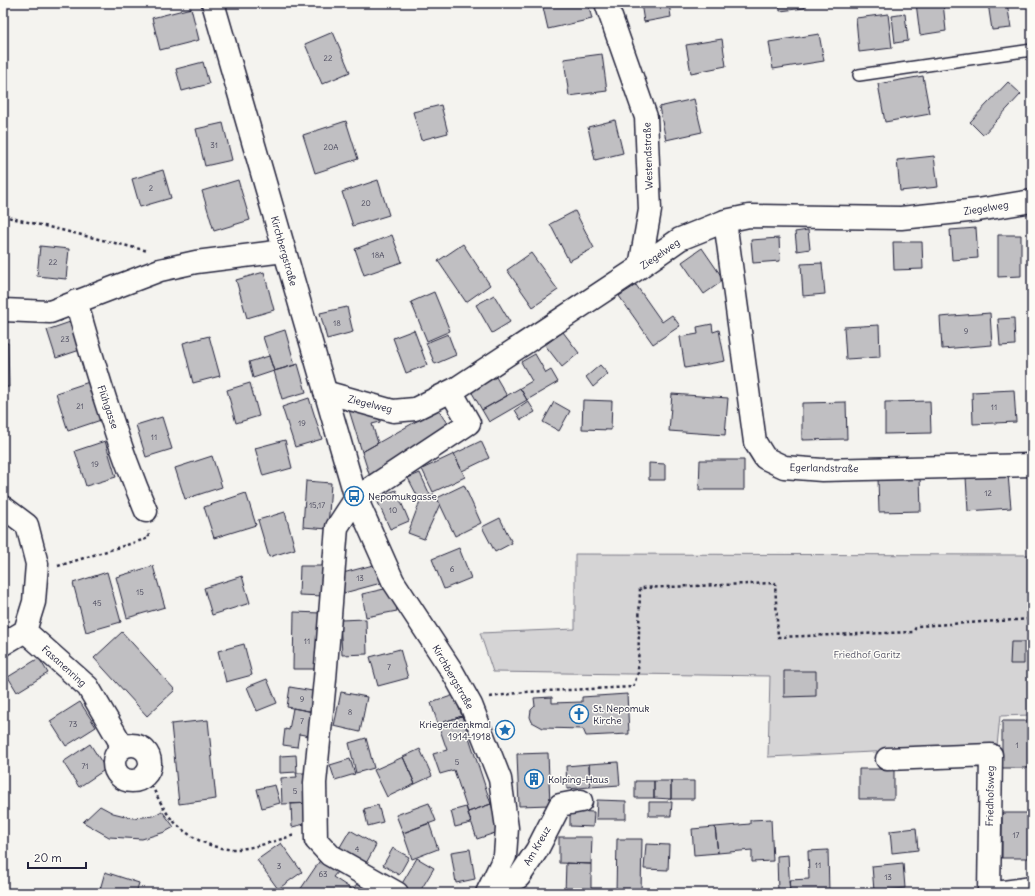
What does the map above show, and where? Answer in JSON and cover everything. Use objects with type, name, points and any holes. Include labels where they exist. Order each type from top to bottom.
[{"type":"street","name":"Kirchbergstraße","points":[[213,3],[356,498],[394,581],[452,671],[471,705],[500,779],[507,828],[506,856],[490,892]]},
{"type":"street","name":"Westendstraße","points":[[606,3],[646,117],[650,210],[640,268]]},
{"type":"street","name":"Ziegelweg","points":[[325,392],[393,411],[415,409],[451,391],[640,268],[680,239],[725,221],[749,216],[901,218],[978,210],[1032,201]]},
{"type":"street","name":"Egerlandstraße","points":[[725,221],[755,442],[765,458],[784,467],[822,470],[1032,465]]},
{"type":"street","points":[[3,310],[50,312],[160,270],[196,262],[284,251]]},
{"type":"street","name":"Flühgasse","points":[[76,302],[118,438],[146,511]]},
{"type":"street","points":[[397,893],[330,855],[316,840],[315,783],[337,527],[356,498],[470,423],[451,391]]},
{"type":"street","points":[[3,507],[27,525],[37,564],[34,602],[25,631],[3,644]]},
{"type":"street","name":"Fasanenring","points":[[25,631],[88,687],[123,747],[135,745],[146,752],[150,763],[146,775]]},
{"type":"street","name":"Friedhofsweg","points":[[887,759],[990,755],[989,893]]},
{"type":"street","name":"Am Kreuz","points":[[490,892],[519,877],[537,850],[560,804],[581,801]]},
{"type":"street","points":[[996,893],[1032,888]]},
{"type":"lane","points":[[859,75],[1032,50]]},
{"type":"path","points":[[3,216],[151,252]]},
{"type":"path","points":[[36,573],[149,538],[146,511]]},
{"type":"path","points":[[471,705],[494,696],[525,692],[633,687],[638,673],[640,588],[775,584],[778,637],[913,632],[917,626],[1032,619]]},
{"type":"path","points":[[146,775],[165,811],[179,827],[195,838],[211,845],[228,849],[247,847],[315,828]]},
{"type":"green space","name":"Friedhof Garitz","points":[[575,554],[1030,555],[1030,715],[1000,716],[997,746],[768,757],[770,676],[493,672],[480,633],[575,629]]},
{"type":"building","points":[[542,3],[588,3],[592,19],[548,29]]},
{"type":"building","points":[[641,3],[669,3],[671,17],[644,22]]},
{"type":"building","points":[[779,3],[804,3],[805,8],[780,11]]},
{"type":"building","points":[[916,3],[943,3],[946,31],[920,35]]},
{"type":"building","points":[[988,3],[1007,3],[1011,28],[992,30]]},
{"type":"building","points":[[191,8],[199,40],[160,50],[152,18]]},
{"type":"building","points":[[888,14],[892,48],[859,52],[856,18]]},
{"type":"building","points":[[905,14],[908,41],[895,43],[892,16]]},
{"type":"building","points":[[333,32],[350,72],[322,84],[305,44]]},
{"type":"building","points":[[819,34],[824,61],[773,69],[769,42]]},
{"type":"building","points":[[722,39],[726,66],[691,73],[686,45]]},
{"type":"building","points":[[602,54],[607,91],[569,96],[564,59]]},
{"type":"building","points":[[203,62],[209,84],[182,91],[176,69]]},
{"type":"building","points":[[923,76],[930,114],[885,122],[878,84]]},
{"type":"building","points":[[1008,82],[1021,94],[983,135],[970,122]]},
{"type":"building","points":[[694,99],[702,132],[666,140],[659,107]]},
{"type":"building","points":[[441,105],[448,133],[421,140],[413,112]]},
{"type":"building","points":[[615,120],[623,153],[595,160],[588,127]]},
{"type":"building","points":[[346,121],[358,159],[315,173],[303,135]]},
{"type":"building","points":[[223,123],[232,160],[205,166],[196,129]]},
{"type":"building","points":[[934,156],[938,187],[900,191],[897,160]]},
{"type":"building","points":[[163,170],[171,198],[140,207],[132,179]]},
{"type":"building","points":[[238,180],[250,220],[214,231],[202,191]]},
{"type":"building","points":[[378,180],[389,215],[353,226],[342,192]]},
{"type":"building","points":[[575,211],[594,248],[569,261],[550,224]]},
{"type":"building","points":[[976,228],[978,258],[952,260],[950,230]]},
{"type":"building","points":[[808,230],[810,249],[797,251],[795,232]]},
{"type":"building","points":[[3,233],[6,234],[3,255]]},
{"type":"building","points":[[392,235],[402,262],[364,275],[355,249]]},
{"type":"building","points":[[998,235],[1021,235],[1021,276],[998,277]]},
{"type":"building","points":[[779,238],[780,261],[753,263],[751,240]]},
{"type":"building","points":[[893,242],[922,242],[923,269],[894,270]]},
{"type":"building","points":[[463,244],[490,285],[466,302],[438,261]]},
{"type":"building","points":[[40,246],[69,249],[66,279],[37,276]]},
{"type":"building","points":[[702,248],[724,280],[704,294],[682,262]]},
{"type":"building","points":[[531,253],[558,290],[533,307],[507,270]]},
{"type":"building","points":[[822,263],[825,294],[803,296],[801,264]]},
{"type":"building","points":[[264,272],[274,310],[247,318],[236,280]]},
{"type":"building","points":[[636,285],[662,322],[672,315],[680,326],[653,344],[619,296]]},
{"type":"building","points":[[434,292],[450,331],[427,341],[411,302]]},
{"type":"building","points":[[494,295],[510,322],[492,333],[476,305]]},
{"type":"building","points":[[347,307],[353,332],[327,339],[320,313]]},
{"type":"building","points":[[990,313],[992,345],[942,349],[940,317]]},
{"type":"building","points":[[1014,318],[1015,345],[1000,346],[998,319]]},
{"type":"building","points":[[73,321],[83,349],[56,358],[47,330]]},
{"type":"building","points":[[712,324],[713,332],[719,330],[725,361],[685,368],[680,337],[698,334],[697,327]]},
{"type":"building","points":[[879,325],[880,357],[846,359],[844,327]]},
{"type":"building","points":[[285,330],[295,365],[274,371],[263,337]]},
{"type":"building","points":[[414,330],[427,365],[406,373],[393,338]]},
{"type":"building","points":[[563,332],[579,353],[562,367],[545,345]]},
{"type":"building","points":[[448,334],[456,355],[435,364],[426,343]]},
{"type":"building","points":[[209,336],[220,376],[193,383],[183,343]]},
{"type":"building","points":[[3,343],[8,343],[9,387],[3,387]]},
{"type":"building","points":[[535,354],[546,373],[551,370],[558,382],[527,400],[520,388],[532,381],[521,362]]},
{"type":"building","points":[[269,356],[274,371],[253,378],[249,362]]},
{"type":"building","points":[[298,364],[306,392],[282,399],[274,371]]},
{"type":"building","points":[[600,365],[608,374],[593,387],[586,377]]},
{"type":"building","points":[[496,377],[507,396],[482,410],[471,391]]},
{"type":"building","points":[[92,381],[104,419],[68,431],[56,393]]},
{"type":"building","points":[[250,383],[259,416],[236,423],[227,390]]},
{"type":"building","points":[[520,388],[527,400],[489,422],[482,410]]},
{"type":"building","points":[[1014,390],[1016,422],[973,424],[972,392]]},
{"type":"building","points":[[672,394],[728,398],[725,435],[669,431]]},
{"type":"building","points":[[309,398],[322,439],[295,447],[282,407]]},
{"type":"building","points":[[583,400],[612,401],[611,430],[582,429]]},
{"type":"building","points":[[528,401],[535,412],[521,420],[515,410]]},
{"type":"building","points":[[930,401],[931,433],[885,434],[885,402]]},
{"type":"building","points":[[554,402],[570,411],[559,431],[543,422]]},
{"type":"building","points":[[846,402],[847,439],[802,440],[802,403]]},
{"type":"building","points":[[359,407],[380,415],[380,422],[372,424],[378,443],[362,452],[349,410]]},
{"type":"building","points":[[438,409],[450,426],[370,477],[362,452]]},
{"type":"building","points":[[162,417],[172,449],[146,457],[136,425]]},
{"type":"building","points":[[285,440],[292,468],[263,476],[255,448]]},
{"type":"building","points":[[105,441],[116,477],[86,486],[75,451]]},
{"type":"building","points":[[481,441],[489,458],[462,471],[454,454]]},
{"type":"building","points":[[454,454],[465,477],[433,492],[422,469]]},
{"type":"building","points":[[212,456],[222,487],[185,499],[175,468]]},
{"type":"building","points":[[700,460],[744,460],[744,490],[699,490]]},
{"type":"building","points":[[649,463],[665,464],[665,480],[649,480]]},
{"type":"building","points":[[420,473],[430,495],[434,494],[440,504],[424,539],[408,533],[420,501],[408,478]]},
{"type":"building","points":[[1008,475],[1011,508],[968,511],[966,477]]},
{"type":"building","points":[[920,477],[921,511],[879,512],[878,478]]},
{"type":"building","points":[[306,481],[331,483],[328,529],[303,527]]},
{"type":"building","points":[[464,485],[481,523],[455,536],[437,498]]},
{"type":"building","points":[[396,490],[409,521],[390,529],[376,498]]},
{"type":"building","points":[[246,493],[256,525],[214,538],[204,507]]},
{"type":"building","points":[[285,512],[295,549],[269,557],[258,520]]},
{"type":"building","points":[[500,518],[512,543],[495,552],[482,527]]},
{"type":"building","points":[[459,548],[471,578],[444,589],[432,559]]},
{"type":"building","points":[[377,564],[381,583],[344,593],[339,574]]},
{"type":"building","points":[[153,566],[165,607],[127,618],[116,577]]},
{"type":"building","points":[[300,566],[324,566],[323,596],[299,595]]},
{"type":"building","points":[[107,572],[121,622],[86,632],[73,583]]},
{"type":"building","points":[[242,576],[250,603],[212,615],[204,588]]},
{"type":"building","points":[[393,587],[397,611],[366,617],[362,594]]},
{"type":"building","points":[[294,612],[321,613],[320,669],[293,669]]},
{"type":"building","points":[[366,619],[367,654],[342,655],[340,620]]},
{"type":"building","points":[[122,632],[175,690],[147,716],[94,658]]},
{"type":"building","points":[[1011,642],[1024,642],[1024,664],[1010,664]]},
{"type":"building","points":[[244,644],[252,675],[226,682],[218,651]]},
{"type":"building","points":[[400,649],[408,678],[378,686],[370,657]]},
{"type":"building","points":[[39,658],[48,673],[17,692],[8,677]]},
{"type":"building","points":[[784,671],[816,671],[816,696],[784,697]]},
{"type":"building","points":[[267,679],[277,703],[257,711],[247,687]]},
{"type":"building","points":[[290,687],[318,692],[314,712],[287,707]]},
{"type":"building","points":[[341,692],[367,697],[360,732],[334,726]]},
{"type":"building","name":"St. Nepomuk Kirche","points":[[627,694],[629,734],[586,736],[583,729],[543,728],[532,722],[530,717],[531,710],[535,706],[534,698],[552,697],[552,703],[582,702],[582,697]]},
{"type":"building","points":[[454,695],[462,716],[438,724],[431,703]]},
{"type":"building","points":[[80,702],[96,727],[66,746],[50,721]]},
{"type":"building","points":[[293,708],[314,712],[310,736],[299,734],[297,747],[283,745],[285,729],[289,730]]},
{"type":"building","points":[[462,716],[491,804],[468,812],[454,770],[440,774],[433,754],[447,750],[438,724]]},
{"type":"building","points":[[208,720],[216,799],[179,804],[171,724]]},
{"type":"building","points":[[1002,721],[1031,721],[1031,768],[1002,768]]},
{"type":"building","points":[[366,738],[374,768],[356,773],[349,743]]},
{"type":"building","points":[[90,744],[106,769],[79,787],[63,762]]},
{"type":"building","points":[[420,749],[432,776],[415,784],[403,757]]},
{"type":"building","name":"Kolping-Haus","points":[[548,753],[550,805],[519,806],[517,754]]},
{"type":"building","points":[[296,755],[297,772],[280,773],[280,756]]},
{"type":"building","points":[[403,757],[415,784],[387,797],[374,770]]},
{"type":"building","points":[[350,759],[355,774],[335,780],[330,765]]},
{"type":"building","points":[[618,762],[620,785],[590,787],[589,764]]},
{"type":"building","points":[[589,764],[590,787],[567,789],[566,766]]},
{"type":"building","points":[[859,769],[894,769],[894,799],[859,799]]},
{"type":"building","points":[[296,773],[308,773],[310,803],[282,804],[281,778],[297,777]]},
{"type":"building","points":[[635,781],[654,781],[654,798],[635,798]]},
{"type":"building","points":[[654,781],[671,781],[671,799],[654,798]]},
{"type":"building","points":[[671,781],[694,781],[694,799],[671,799]]},
{"type":"building","points":[[275,785],[280,803],[262,808],[257,789]]},
{"type":"building","points":[[597,800],[626,801],[626,819],[596,819]]},
{"type":"building","points":[[649,802],[672,802],[671,816],[649,816]]},
{"type":"building","points":[[310,803],[309,823],[292,827],[291,804]]},
{"type":"building","points":[[429,803],[436,821],[403,833],[396,815]]},
{"type":"building","points":[[491,804],[501,831],[477,839],[468,812]]},
{"type":"building","points":[[378,805],[383,822],[368,826],[364,809]]},
{"type":"building","points":[[100,806],[113,813],[133,818],[153,816],[162,811],[174,827],[165,832],[142,839],[109,837],[83,822]]},
{"type":"building","points":[[466,807],[471,823],[455,827],[451,811]]},
{"type":"building","points":[[570,811],[594,812],[593,827],[570,826]]},
{"type":"building","points":[[1002,813],[1029,813],[1029,858],[1002,858]]},
{"type":"building","points":[[771,819],[773,861],[752,862],[752,850],[718,853],[715,827],[750,824],[750,820]]},
{"type":"building","points":[[429,823],[438,849],[412,859],[403,833]]},
{"type":"building","points":[[715,827],[718,853],[694,855],[692,829]]},
{"type":"building","points":[[916,828],[918,850],[892,853],[890,831]]},
{"type":"building","points":[[350,830],[376,845],[364,867],[337,852]]},
{"type":"building","points":[[559,837],[592,837],[591,864],[559,863]]},
{"type":"building","points":[[617,839],[642,839],[641,893],[616,893]]},
{"type":"building","points":[[281,843],[302,872],[278,889],[257,860]]},
{"type":"building","points":[[646,844],[669,845],[668,870],[644,869]]},
{"type":"building","points":[[393,848],[409,857],[399,875],[383,865]]},
{"type":"building","points":[[470,849],[475,879],[456,883],[451,852]]},
{"type":"building","points":[[828,850],[829,893],[790,893],[789,880],[809,879],[808,851]]},
{"type":"building","points":[[788,855],[790,893],[778,893],[777,856]]},
{"type":"building","points":[[417,858],[434,868],[419,893],[410,893],[400,887]]},
{"type":"building","points":[[321,859],[338,871],[333,877],[353,890],[361,877],[384,893],[304,893],[300,890]]},
{"type":"building","points":[[566,863],[591,864],[591,893],[565,893]]},
{"type":"building","points":[[903,863],[905,888],[874,891],[872,866]]},
{"type":"building","points":[[105,872],[139,883],[136,893],[99,893]]},
{"type":"place","name":"Nepomukgasse","points":[[354,496]]},
{"type":"place","name":"St. Nepomuk Kirche","points":[[579,714]]},
{"type":"place","name":"Kriegerdenkmal 1914-1918","points":[[505,730]]},
{"type":"place","name":"Kolping-Haus","points":[[534,779]]}]
